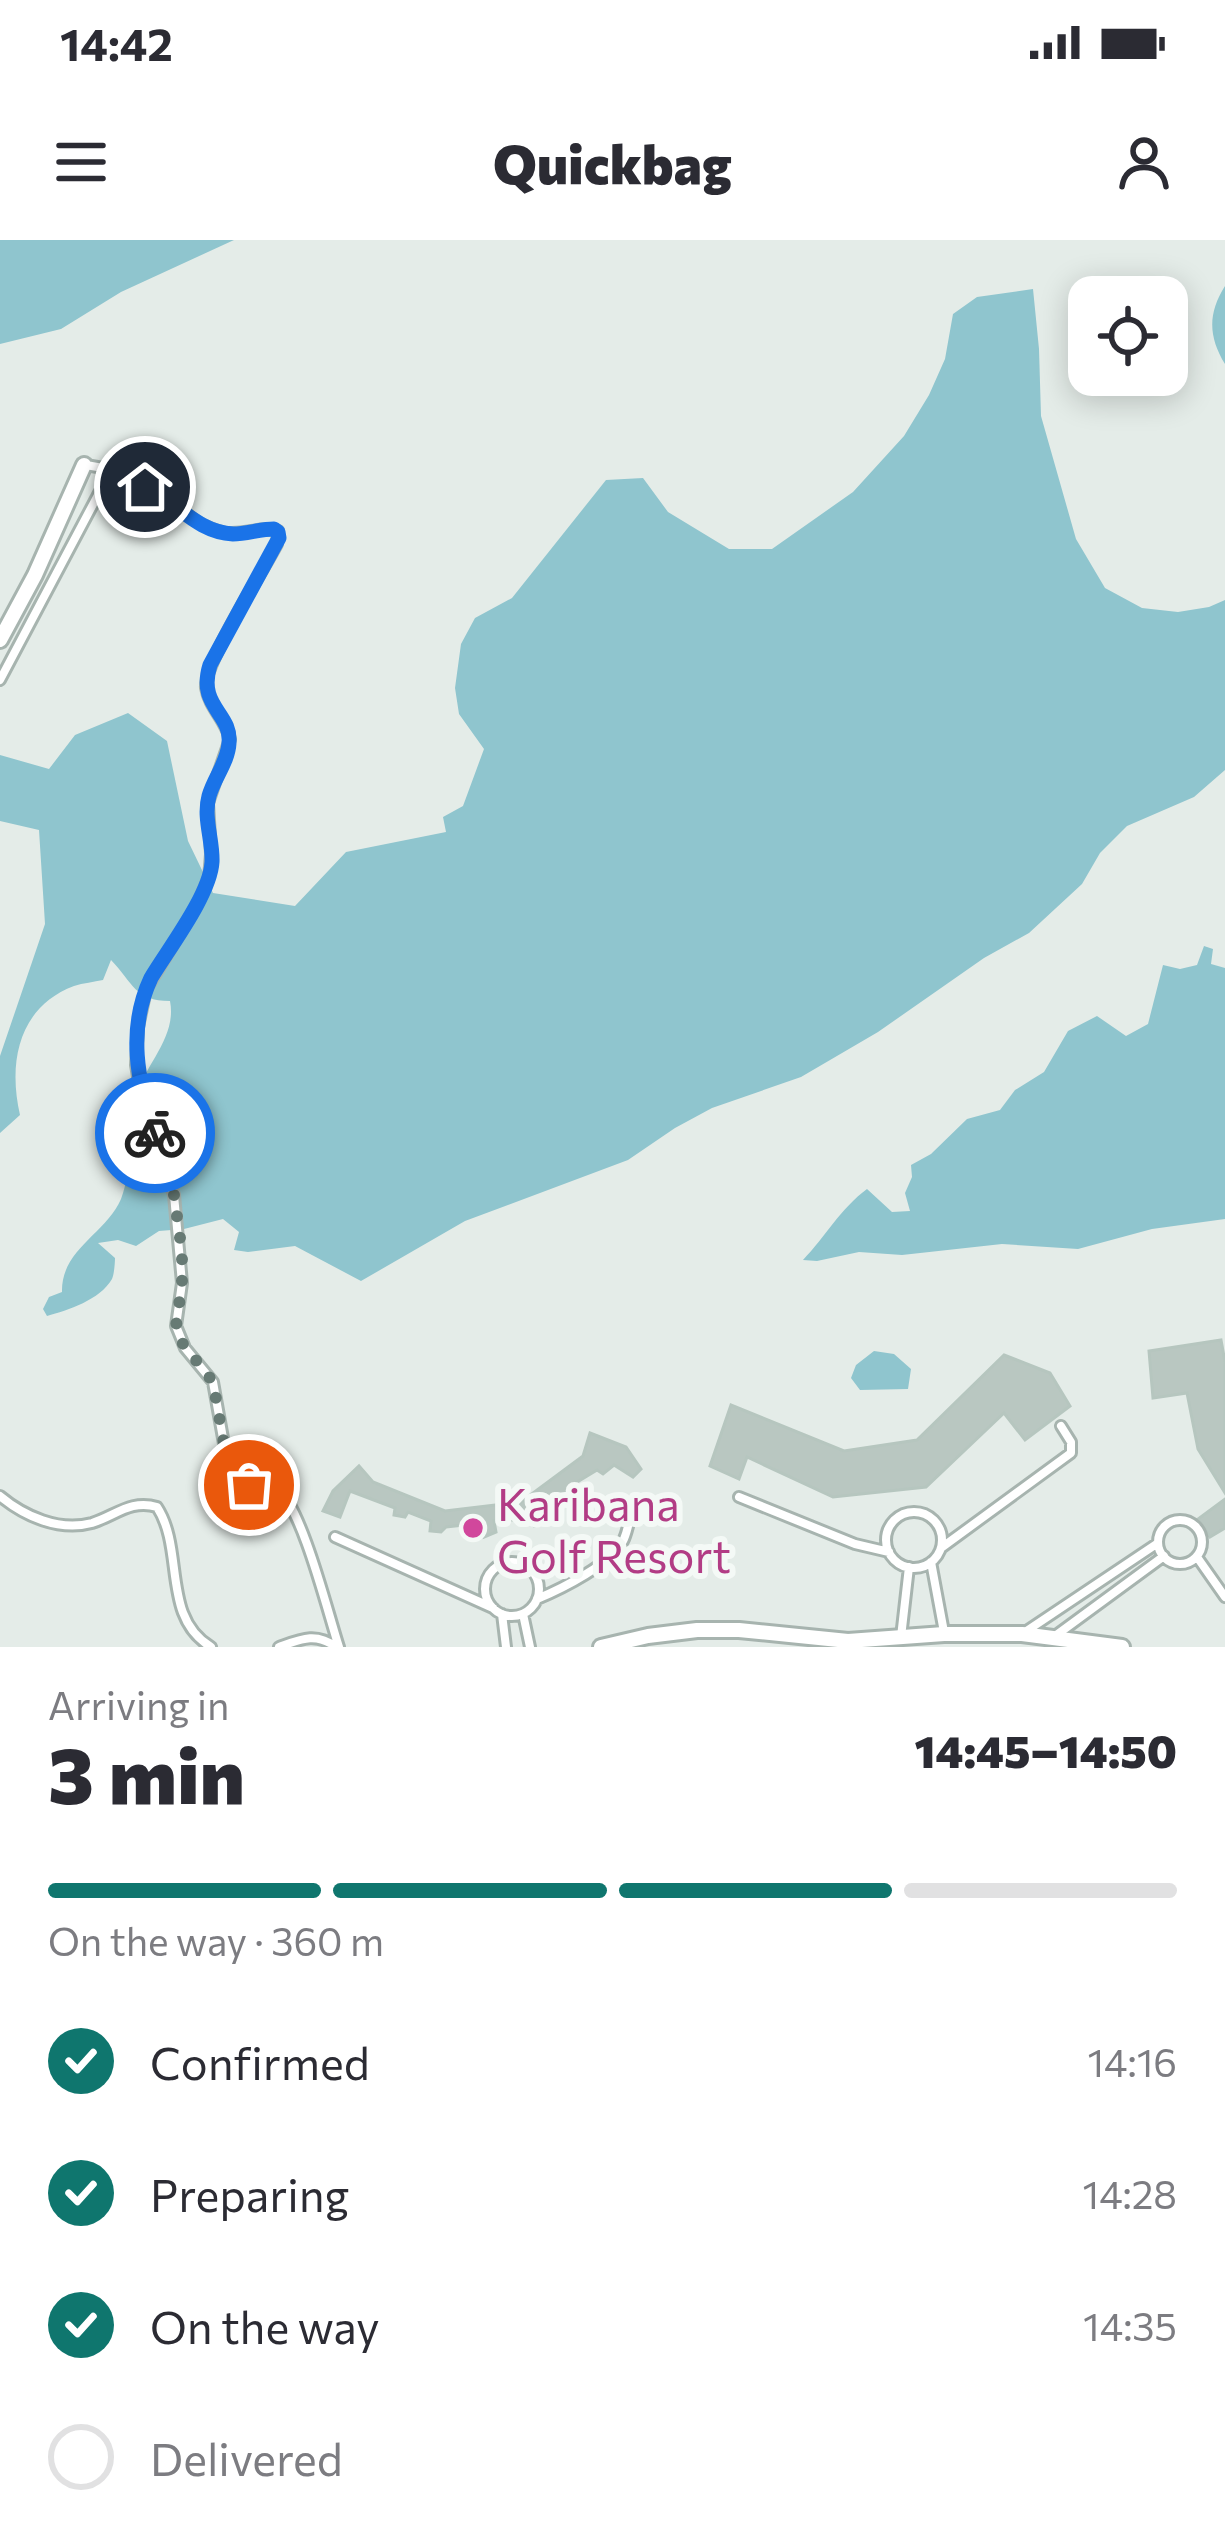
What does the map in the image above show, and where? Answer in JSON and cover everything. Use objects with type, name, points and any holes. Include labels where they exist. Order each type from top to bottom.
[{"type":"street","points":[[0,640],[84,465]]},
{"type":"street","points":[[601,1647],[697,1630],[739,1630],[848,1641],[944,1634],[1001,1641],[1022,1634],[1122,1647]]},
{"type":"lane","points":[[84,465],[103,468],[111,483]]},
{"type":"lane","points":[[0,680],[96,499],[111,483]]},
{"type":"lane","points":[[111,483],[145,487],[163,495],[190,519],[228,534],[278,532],[206,678],[210,701],[230,739],[208,803],[209,877],[146,990],[136,1065],[174,1195],[182,1252],[176,1326],[180,1340],[213,1382],[229,1472],[240,1482],[282,1491],[312,1559],[338,1647]]},
{"type":"lane","points":[[941,1548],[940,1530],[929,1516],[912,1512],[896,1519],[887,1534],[894,1560],[909,1568],[931,1562],[941,1548],[1071,1453],[1071,1442],[1061,1426]]},
{"type":"lane","points":[[0,1496],[36,1518],[76,1526],[136,1504],[157,1507],[165,1523],[183,1618],[211,1647]]},
{"type":"lane","points":[[739,1497],[855,1544],[889,1552]]},
{"type":"lane","points":[[537,1599],[614,1553],[625,1537],[633,1501]]},
{"type":"lane","points":[[1174,1521],[1188,1521],[1202,1537],[1197,1557],[1190,1562],[1176,1564],[1164,1556],[1159,1544],[1159,1536],[1174,1521]]},
{"type":"lane","points":[[335,1538],[498,1611],[512,1616],[532,1608],[537,1599],[538,1578],[523,1563],[502,1563],[493,1569],[485,1588],[498,1611],[506,1647]]},
{"type":"lane","points":[[1022,1634],[1159,1544]]},
{"type":"lane","points":[[1054,1636],[1164,1556]]},
{"type":"lane","points":[[1197,1557],[1225,1597]]},
{"type":"lane","points":[[931,1562],[944,1634]]},
{"type":"lane","points":[[902,1637],[909,1568]]},
{"type":"lane","points":[[523,1614],[530,1647]]},
{"type":"lane","points":[[279,1647],[315,1637],[338,1647]]},
{"type":"water","points":[[0,240],[234,240],[121,292],[61,329],[0,344]]},
{"type":"water","points":[[1225,286],[1225,364],[1212,325]]},
{"type":"water","points":[[1033,289],[1041,416],[1076,539],[1105,588],[1142,608],[1178,612],[1225,600],[1225,770],[1194,797],[1127,826],[1100,853],[1082,884],[1029,933],[984,958],[878,1032],[801,1077],[712,1108],[628,1160],[465,1221],[361,1281],[295,1246],[234,1250],[239,1232],[223,1219],[159,1231],[136,1246],[118,1240],[98,1243],[115,1258],[112,1279],[92,1298],[47,1316],[43,1309],[49,1297],[62,1292],[69,1264],[121,1199],[133,1109],[169,1026],[170,1001],[142,994],[111,960],[103,980],[55,995],[29,1022],[22,1039],[16,1076],[20,1115],[0,1133],[0,1056],[45,924],[39,830],[0,821],[0,755],[49,769],[75,735],[128,713],[167,741],[188,841],[213,893],[295,906],[346,852],[446,832],[443,817],[463,806],[484,749],[459,714],[455,688],[461,644],[475,618],[512,598],[606,480],[643,478],[668,512],[729,549],[772,549],[853,492],[904,436],[945,359],[953,314],[977,297]]},
{"type":"water","points":[[1204,946],[1213,949],[1211,964],[1225,968],[1225,1219],[1152,1229],[1078,1249],[1002,1244],[803,1260],[867,1189],[892,1212],[910,1211],[905,1193],[911,1165],[931,1154],[967,1119],[1000,1110],[1015,1090],[1044,1072],[1068,1031],[1097,1016],[1126,1036],[1148,1024],[1163,965],[1180,969],[1197,965]]},
{"type":"water","points":[[874,1351],[894,1354],[911,1369],[908,1389],[860,1390],[851,1378],[856,1365]]},
{"type":"building","points":[[1221,1340],[1225,1493],[1198,1449],[1187,1393],[1153,1398],[1149,1351]]},
{"type":"building","points":[[1004,1355],[1050,1373],[1070,1406],[1025,1440],[1004,1413],[926,1487],[833,1497],[747,1457],[739,1479],[710,1466],[731,1405],[844,1451],[917,1440]]},
{"type":"building","points":[[590,1433],[626,1447],[641,1469],[633,1477],[614,1465],[603,1474],[597,1470],[569,1487],[575,1497],[565,1504],[559,1494],[538,1512],[545,1524],[534,1526],[527,1519],[494,1521],[496,1532],[484,1537],[482,1523],[430,1531],[431,1521],[408,1512],[405,1517],[394,1515],[395,1508],[350,1491],[340,1517],[323,1511],[333,1491],[359,1466],[373,1482],[445,1511],[521,1502],[583,1456]]},
{"type":"building","points":[[1225,1499],[1225,1528],[1210,1537],[1198,1519]]},
{"type":"way so far","points":[[155,1133],[174,1195],[182,1252],[176,1326],[180,1340],[213,1382],[229,1472],[249,1485]]},
{"type":"place","name":"Karibana Golf Resort","points":[[473,1528]]},
{"type":"route","points":[[145,487],[209,528],[228,534],[274,529],[279,538],[206,678],[210,701],[227,729],[229,748],[208,803],[212,854],[205,890],[151,978],[138,1027],[136,1065],[155,1133]]}]
